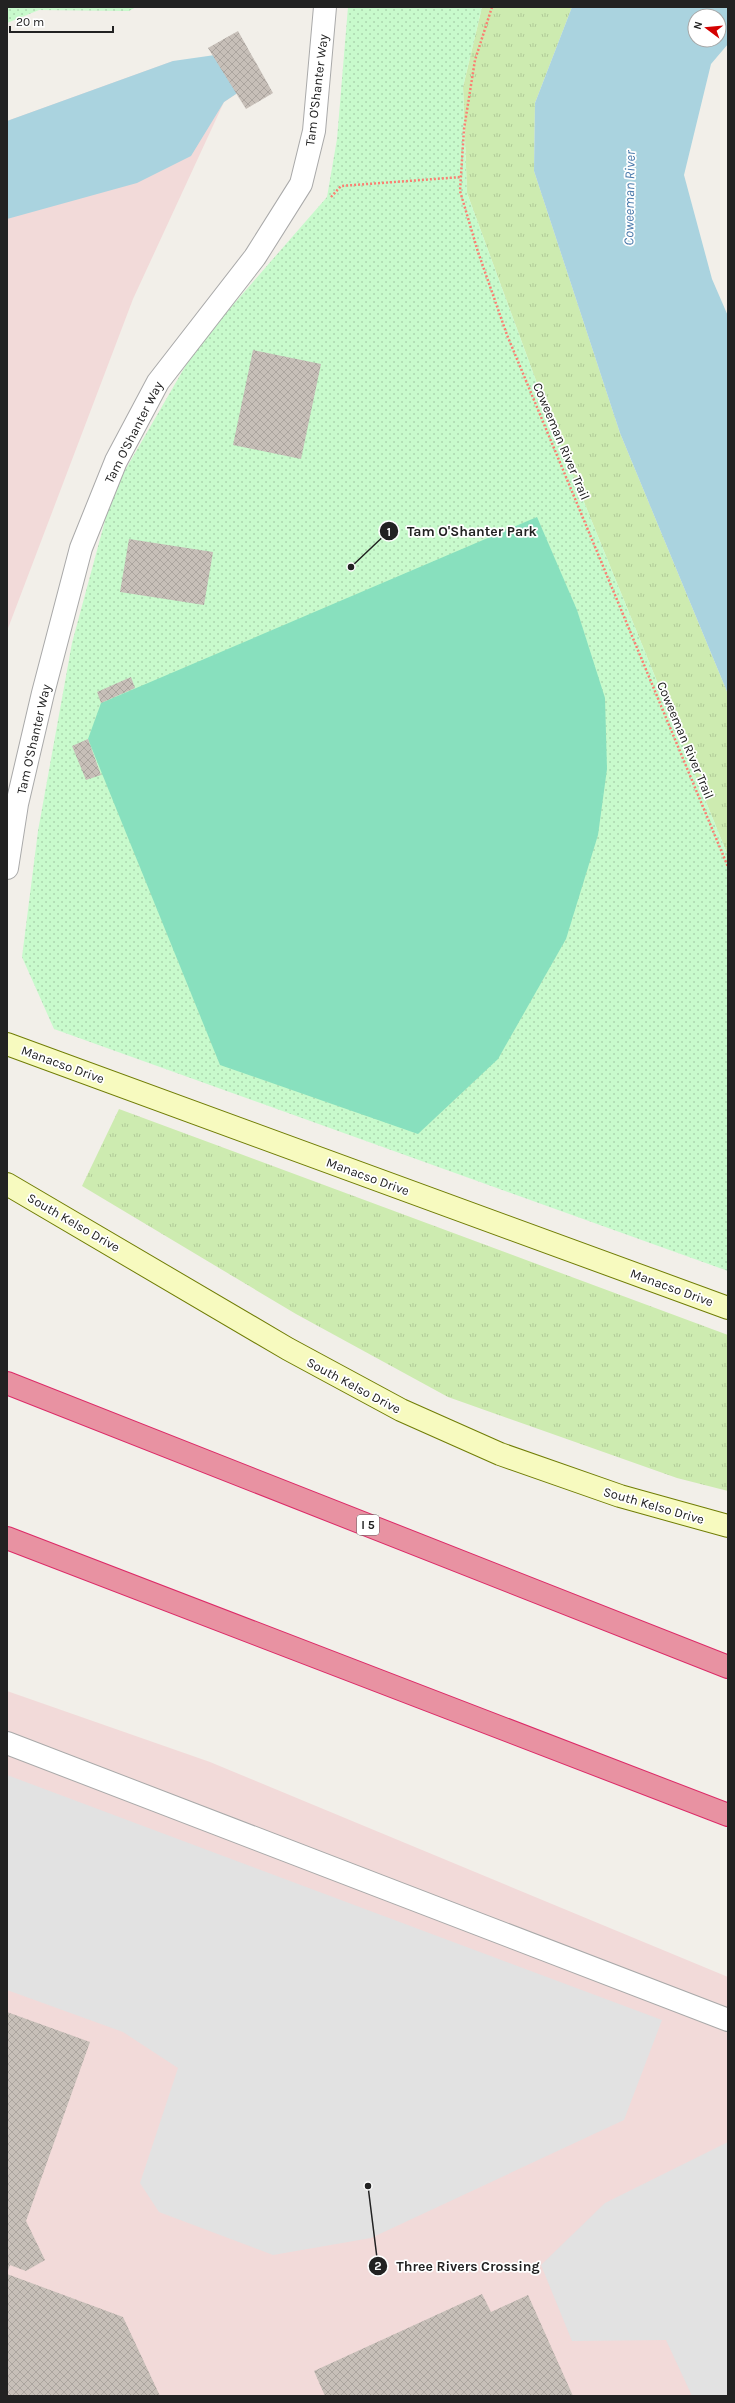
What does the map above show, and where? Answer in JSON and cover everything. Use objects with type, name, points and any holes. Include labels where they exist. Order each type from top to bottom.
[{"type":"highway","name":"I 5","points":[[7,1383],[728,1667]]},
{"type":"highway","points":[[7,1538],[728,1815]]},
{"type":"main road","name":"Manacso Drive","points":[[7,1044],[728,1308]]},
{"type":"main road","name":"South Kelso Drive","points":[[7,1184],[288,1349],[401,1410],[500,1454],[620,1496],[728,1526]]},
{"type":"street","name":"Tam O'Shanter Way","points":[[7,868],[20,789],[81,548],[116,461],[158,382],[255,257],[301,184],[314,131],[325,7]]},
{"type":"street","points":[[7,1743],[728,2020]]},
{"type":"path","name":"Coweeman River Trail","points":[[492,7],[475,60],[464,129],[460,191],[478,252],[507,335],[728,867]]},
{"type":"path","points":[[331,197],[340,186],[461,177]]},
{"type":"shaded area","points":[[173,61],[239,92],[224,102],[133,299],[7,631],[7,121]]},
{"type":"shaded area","points":[[7,1691],[210,1762],[728,1977],[728,2396],[7,2396]]},
{"type":"shaded area","points":[[7,1775],[662,2020],[624,2120],[371,2238],[273,2255],[159,2212],[140,2183],[178,2068],[123,2032],[7,1990]]},
{"type":"shaded area","points":[[728,2142],[728,2396],[692,2396],[666,2340],[572,2341],[541,2265],[605,2203]]},
{"type":"green space","points":[[7,7],[136,7],[129,11],[39,10],[7,23]]},
{"type":"green space","points":[[348,7],[482,7],[463,87],[467,193],[549,416],[728,856],[728,1271],[54,1029],[22,957],[38,831],[72,643],[113,491],[197,346],[327,197],[337,139]]},
{"type":"green space","points":[[482,7],[572,7],[535,103],[534,171],[620,433],[728,694],[728,856],[549,416],[467,193],[463,87]]},
{"type":"green space","points":[[537,517],[577,610],[605,698],[607,769],[598,835],[566,939],[498,1059],[418,1134],[220,1065],[88,739],[101,703]]},
{"type":"green space","points":[[119,1109],[728,1335],[728,1491],[677,1478],[448,1397],[296,1314],[82,1186]]},
{"type":"water","name":"Coweeman River","points":[[572,7],[728,7],[727,45],[727,8],[687,8],[687,48],[725,48],[711,64],[684,175],[712,279],[728,316],[728,694],[620,433],[534,171],[535,103]]},
{"type":"water","points":[[215,55],[239,92],[224,102],[191,156],[137,183],[7,219],[7,121],[173,61]]},
{"type":"building","points":[[238,31],[273,93],[246,109],[208,48]]},
{"type":"building","points":[[253,350],[321,364],[301,459],[233,445]]},
{"type":"building","points":[[129,539],[213,552],[204,605],[120,592]]},
{"type":"building","points":[[131,677],[135,688],[101,703],[97,692]]},
{"type":"building","points":[[88,739],[101,775],[86,780],[72,746]]},
{"type":"building","points":[[7,2012],[90,2042],[26,2221],[45,2260],[26,2271],[10,2265],[7,2273]]},
{"type":"building","points":[[7,2274],[123,2317],[160,2396],[7,2396]]},
{"type":"building","points":[[482,2294],[491,2312],[528,2295],[573,2396],[325,2396],[314,2371]]},
{"type":"place","name":"Tam O'Shanter Park","points":[[351,567]]},
{"type":"place","name":"Three Rivers Crossing","points":[[368,2186]]}]
